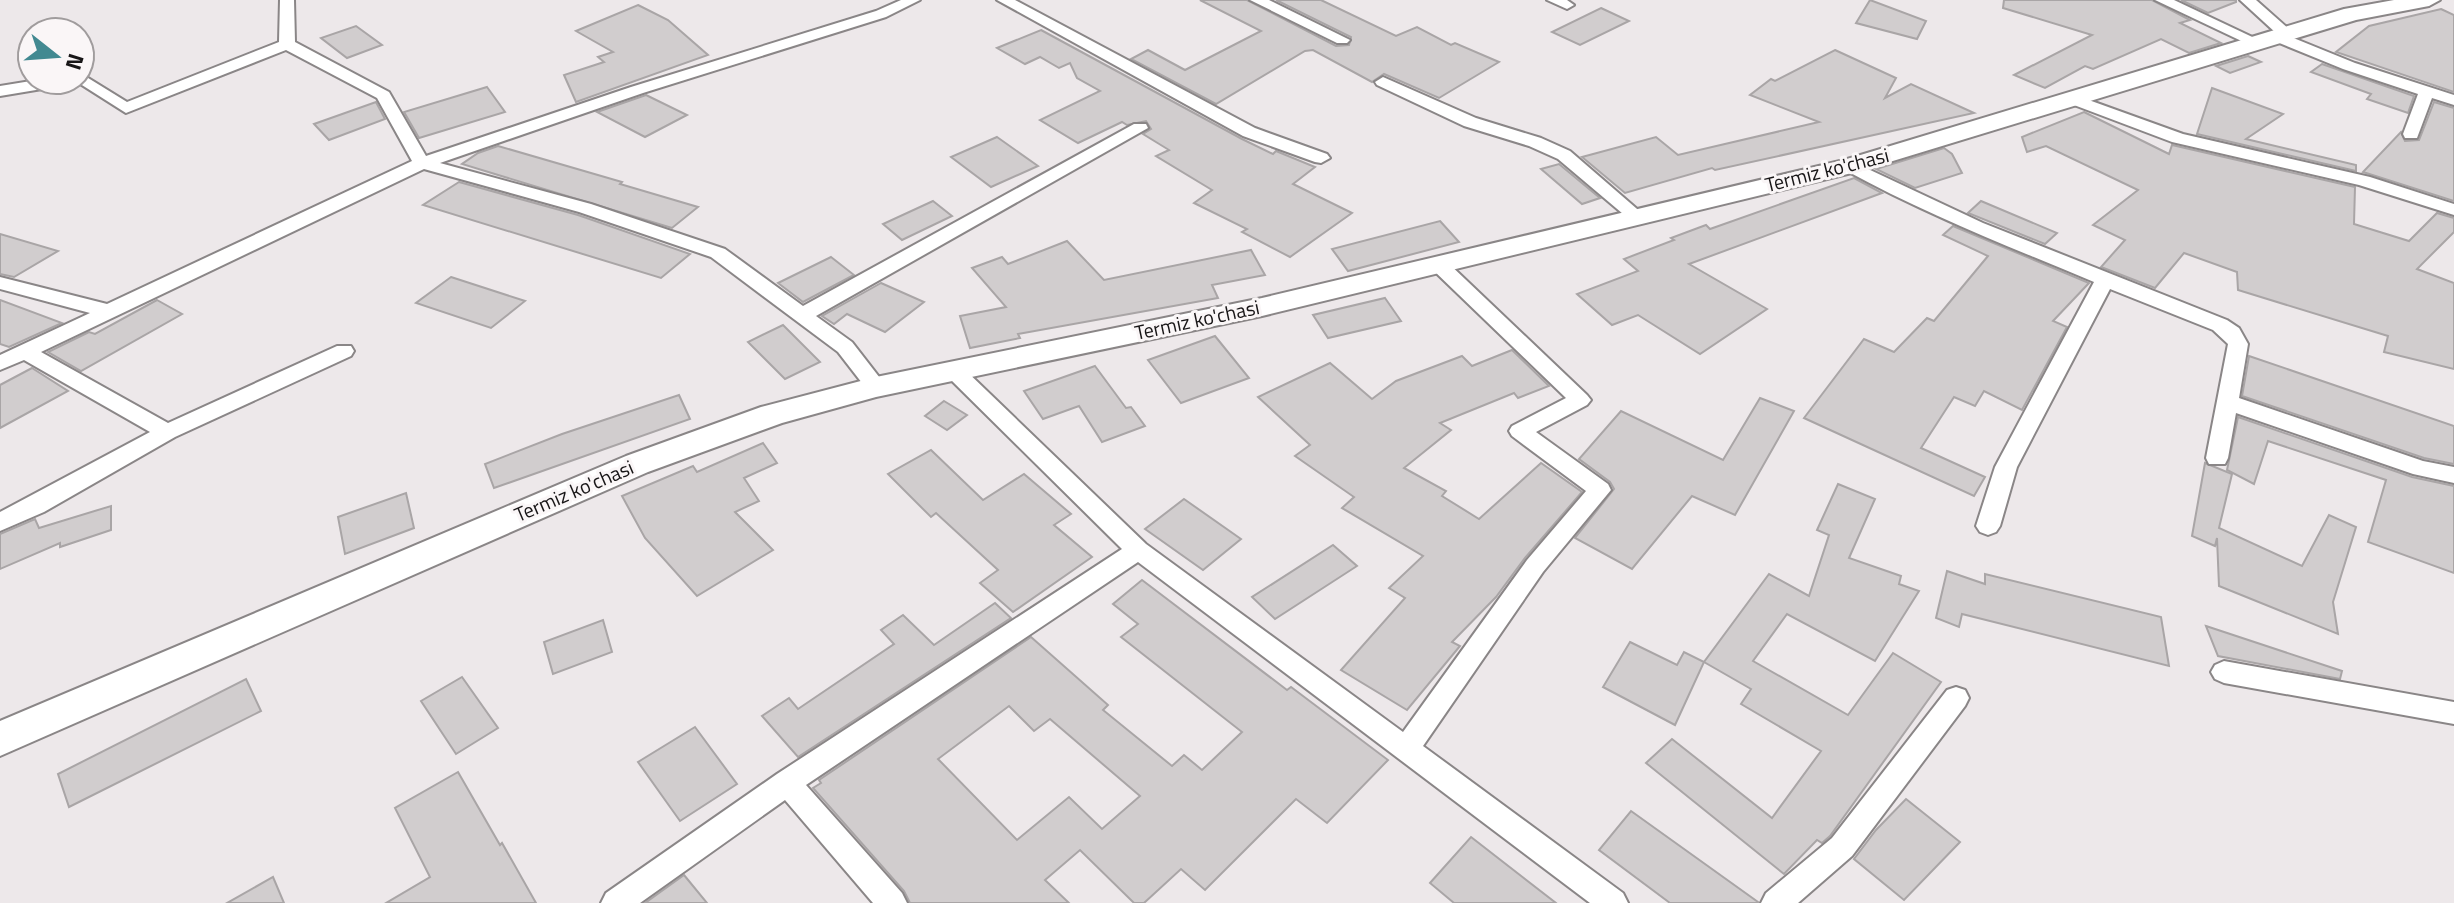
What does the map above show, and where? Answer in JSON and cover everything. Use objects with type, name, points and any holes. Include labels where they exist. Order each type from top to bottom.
[{"type":"main road","name":"Termiz ko'chasi","points":[[0,739],[637,464],[772,415],[876,387],[1262,307],[1635,215],[1851,166],[2352,14],[2429,0]]},
{"type":"street","points":[[287,0],[287,44]]},
{"type":"street","points":[[0,363],[422,163],[637,90],[881,14],[913,0]]},
{"type":"street","points":[[1004,0],[1249,132],[1321,158]]},
{"type":"street","points":[[1257,0],[1342,40]]},
{"type":"street","points":[[2162,0],[2454,100]]},
{"type":"street","points":[[2247,0],[2273,38]]},
{"type":"street","points":[[96,88],[126,108],[287,44],[383,95],[422,163],[585,208],[718,253],[845,347],[876,387]]},
{"type":"street","points":[[1383,82],[1470,122],[1535,142],[1564,155],[1635,215]]},
{"type":"street","points":[[2411,134],[2427,91]]},
{"type":"street","points":[[2072,99],[2178,138],[2364,181],[2454,210]]},
{"type":"street","points":[[802,315],[1140,128]]},
{"type":"street","points":[[1851,166],[1931,207],[2220,325],[2232,333],[2238,344],[2217,458]]},
{"type":"street","points":[[1406,749],[1535,566],[1600,490],[1520,431],[1580,400],[1438,264]]},
{"type":"street","points":[[1988,526],[2006,467],[2105,280]]},
{"type":"street","points":[[0,283],[112,312]]},
{"type":"street","points":[[0,522],[36,506],[167,432],[344,351]]},
{"type":"street","points":[[25,352],[167,432]]},
{"type":"street","points":[[954,371],[1138,550],[1613,903]]},
{"type":"street","points":[[2227,402],[2421,468],[2454,475]]},
{"type":"street","points":[[616,903],[787,783],[1138,550]]},
{"type":"street","points":[[2224,672],[2454,713]]},
{"type":"street","points":[[1776,903],[1842,847],[1956,698]]},
{"type":"street","points":[[787,783],[892,903]]},
{"type":"building","points":[[1200,0],[1247,0],[1336,46],[1349,45],[1351,37],[1276,0],[1321,0],[1396,36],[1417,27],[1451,45],[1455,43],[1499,62],[1439,98],[1384,74],[1372,82],[1313,50],[1305,51],[1216,104],[1131,59],[1148,50],[1185,70],[1261,31]]},
{"type":"building","points":[[1870,0],[1926,21],[1917,39],[1856,23]]},
{"type":"building","points":[[2004,0],[2152,0],[2190,20],[2180,23],[2221,43],[2189,53],[2161,39],[2093,69],[2085,66],[2045,88],[2014,75],[2092,35],[2003,8]]},
{"type":"building","points":[[2181,0],[2236,0],[2236,2],[2208,13]]},
{"type":"building","points":[[638,5],[668,20],[708,55],[576,102],[564,75],[604,62],[598,57],[613,52],[576,31]]},
{"type":"building","points":[[1601,8],[1629,21],[1580,45],[1552,32]]},
{"type":"building","points":[[2441,9],[2454,15],[2454,92],[2336,52],[2369,26]]},
{"type":"building","points":[[356,26],[382,45],[347,58],[321,38]]},
{"type":"building","points":[[1041,30],[1242,139],[1273,154],[1276,151],[1315,167],[1293,184],[1352,213],[1290,257],[1242,232],[1247,229],[1194,203],[1212,190],[1156,156],[1169,150],[1143,134],[1151,129],[1146,121],[1127,125],[1122,122],[1078,143],[1040,120],[1100,91],[1077,78],[1070,63],[1059,68],[1040,57],[1025,64],[997,48]]},
{"type":"building","points":[[1835,50],[1896,78],[1885,98],[1911,84],[1974,113],[1715,170],[1712,168],[1625,193],[1582,157],[1656,137],[1678,155],[1819,122],[1750,95],[1771,79],[1775,81]]},
{"type":"building","points":[[2248,56],[2261,62],[2230,73],[2216,66]]},
{"type":"building","points":[[2322,64],[2414,96],[2408,113],[2367,99],[2371,94],[2311,72]]},
{"type":"building","points":[[487,87],[505,112],[419,138],[404,112]]},
{"type":"building","points":[[2212,88],[2283,114],[2246,139],[2356,165],[2356,171],[2197,134]]},
{"type":"building","points":[[646,95],[687,115],[645,137],[597,112]]},
{"type":"building","points":[[376,102],[385,119],[329,140],[314,124]]},
{"type":"building","points":[[2434,102],[2454,108],[2454,201],[2363,172],[2401,132],[2405,141],[2419,140]]},
{"type":"building","points":[[2084,112],[2169,154],[2172,145],[2355,187],[2354,224],[2409,241],[2437,213],[2454,218],[2454,232],[2417,269],[2454,283],[2454,369],[2384,352],[2388,336],[2238,290],[2237,272],[2184,253],[2155,288],[2101,267],[2125,240],[2093,225],[2138,190],[2046,146],[2027,152],[2022,137]]},
{"type":"building","points":[[997,137],[1038,166],[991,187],[951,157]]},
{"type":"building","points":[[498,146],[698,207],[672,228],[462,164],[478,153]]},
{"type":"building","points":[[1944,148],[1952,154],[1962,173],[1915,188],[1876,169]]},
{"type":"building","points":[[1559,164],[1600,198],[1582,204],[1541,169]]},
{"type":"building","points":[[1854,178],[1882,193],[1689,264],[1767,309],[1700,354],[1638,315],[1612,325],[1577,294],[1638,271],[1624,259],[1674,240],[1671,238],[1706,225],[1710,229]]},
{"type":"building","points":[[459,182],[578,215],[690,254],[661,278],[423,205]]},
{"type":"building","points":[[933,201],[952,216],[902,240],[883,224]]},
{"type":"building","points":[[1981,201],[2057,233],[2045,244],[1968,213]]},
{"type":"building","points":[[1440,221],[1459,242],[1348,271],[1332,249]]},
{"type":"building","points":[[1953,226],[2089,283],[2053,321],[2067,327],[2022,410],[1984,391],[1975,406],[1954,397],[1921,448],[1985,477],[1974,496],[1804,418],[1864,339],[1894,352],[1927,318],[1934,321],[1988,256],[1943,235]]},
{"type":"building","points":[[0,234],[58,251],[14,277],[0,274]]},
{"type":"building","points":[[1067,241],[1104,280],[1251,250],[1265,275],[1212,285],[1218,298],[1018,334],[1020,338],[970,348],[960,316],[1006,307],[972,268],[1002,257],[1008,264]]},
{"type":"building","points":[[831,257],[854,275],[803,302],[778,283]]},
{"type":"building","points":[[451,277],[525,301],[491,328],[416,303]]},
{"type":"building","points":[[881,283],[924,302],[885,332],[847,314],[834,324],[822,316]]},
{"type":"building","points":[[1385,298],[1401,321],[1328,338],[1313,315]]},
{"type":"building","points":[[0,300],[62,323],[9,347],[0,344]]},
{"type":"building","points":[[157,300],[182,314],[81,371],[48,352],[89,332],[95,334]]},
{"type":"building","points":[[783,325],[820,362],[785,379],[748,342]]},
{"type":"building","points":[[1215,336],[1249,378],[1181,403],[1148,360]]},
{"type":"building","points":[[1512,350],[1549,386],[1518,398],[1514,393],[1440,423],[1451,430],[1404,468],[1446,491],[1442,496],[1479,519],[1541,463],[1582,492],[1496,597],[1452,642],[1460,646],[1407,710],[1341,670],[1405,598],[1389,588],[1423,556],[1342,508],[1354,497],[1295,456],[1310,445],[1258,397],[1330,363],[1372,399],[1396,381],[1462,356],[1472,366]]},
{"type":"building","points":[[2249,356],[2454,426],[2454,464],[2424,458],[2242,396]]},
{"type":"building","points":[[1095,366],[1126,408],[1131,407],[1145,426],[1102,442],[1079,406],[1043,419],[1024,391]]},
{"type":"building","points":[[32,368],[68,391],[0,428],[0,385]]},
{"type":"building","points":[[679,395],[690,419],[494,488],[485,464],[562,434]]},
{"type":"building","points":[[1760,398],[1794,411],[1735,515],[1692,496],[1632,569],[1575,538],[1614,489],[1610,482],[1579,459],[1621,411],[1723,460]]},
{"type":"building","points":[[944,401],[967,415],[947,430],[925,416]]},
{"type":"building","points":[[2238,417],[2412,477],[2454,486],[2454,573],[2368,542],[2386,480],[2268,441],[2254,484],[2227,470]]},
{"type":"building","points":[[763,443],[777,463],[744,478],[759,501],[735,512],[773,550],[697,596],[645,538],[622,496],[693,466],[697,472]]},
{"type":"building","points":[[931,450],[983,500],[1024,474],[1071,514],[1054,525],[1092,557],[1013,612],[980,583],[998,570],[936,513],[931,517],[888,474]]},
{"type":"building","points":[[2205,463],[2232,474],[2219,528],[2302,566],[2329,515],[2356,527],[2333,602],[2338,634],[2219,586],[2217,538],[2215,546],[2192,536]]},
{"type":"building","points":[[1838,484],[1875,499],[1849,558],[1901,576],[1899,584],[1919,591],[1875,661],[1787,614],[1753,661],[1848,715],[1893,653],[1941,682],[1830,836],[1822,843],[1817,840],[1784,874],[1646,763],[1672,739],[1772,818],[1821,751],[1741,704],[1751,689],[1704,662],[1769,574],[1809,596],[1829,535],[1817,530]]},
{"type":"building","points":[[406,493],[414,528],[345,554],[338,517]]},
{"type":"building","points":[[1184,499],[1241,539],[1203,570],[1145,529]]},
{"type":"building","points":[[111,506],[111,530],[60,547],[60,543],[0,569],[0,534],[35,519],[39,528]]},
{"type":"building","points":[[1333,545],[1357,566],[1275,619],[1252,597]]},
{"type":"building","points":[[1947,571],[1985,584],[1985,574],[2161,617],[2169,666],[1962,614],[1959,627],[1936,618]]},
{"type":"building","points":[[1142,580],[1287,690],[1291,687],[1388,760],[1327,823],[1296,799],[1205,890],[1181,869],[1144,903],[1134,903],[1080,850],[1045,880],[1069,903],[910,903],[904,891],[813,788],[821,783],[819,780],[1031,637],[1108,705],[1103,710],[1172,766],[1184,755],[1202,770],[1242,732],[1121,637],[1138,624],[1113,604]],"holes":[[[1009,706],[1034,731],[1050,719],[1140,796],[1102,829],[1069,797],[1017,840],[938,759]]]},
{"type":"building","points":[[995,603],[1011,618],[798,757],[762,716],[789,698],[798,709],[894,644],[881,630],[903,615],[934,645]]},
{"type":"building","points":[[603,620],[612,652],[553,674],[544,642]]},
{"type":"building","points":[[2206,626],[2342,671],[2340,679],[2218,656]]},
{"type":"building","points":[[1630,642],[1677,665],[1684,652],[1704,662],[1675,725],[1603,687]]},
{"type":"building","points":[[462,677],[498,728],[456,754],[421,701]]},
{"type":"building","points":[[246,679],[261,711],[69,807],[58,774]]},
{"type":"building","points":[[695,727],[737,784],[680,821],[638,762]]},
{"type":"building","points":[[458,772],[536,903],[386,903],[430,877],[395,808]]},
{"type":"building","points":[[1906,799],[1960,842],[1904,900],[1854,859]]},
{"type":"building","points":[[1631,811],[1758,903],[1670,903],[1599,850]]},
{"type":"building","points":[[1471,837],[1556,903],[1454,903],[1430,883]]},
{"type":"building","points":[[684,875],[707,903],[645,903]]},
{"type":"building","points":[[273,877],[284,903],[227,903]]}]
